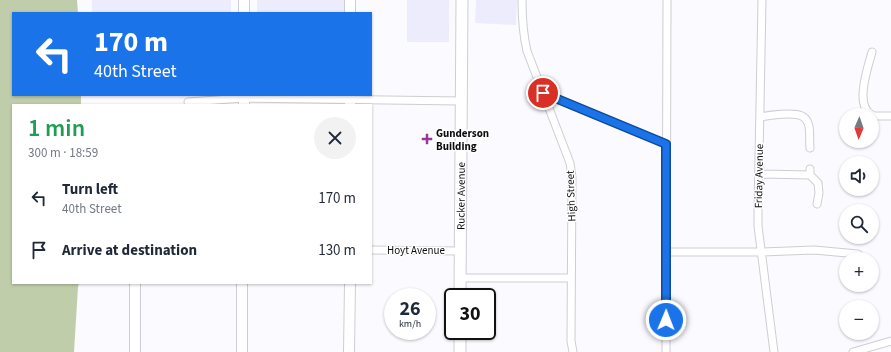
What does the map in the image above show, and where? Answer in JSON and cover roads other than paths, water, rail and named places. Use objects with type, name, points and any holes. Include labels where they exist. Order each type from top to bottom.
[{"type":"main road","name":"Rucker Avenue","points":[[460,288],[462,0]]},
{"type":"main road","points":[[460,340],[460,352]]},
{"type":"street","points":[[244,0],[244,12]]},
{"type":"street","points":[[350,0],[350,12]]},
{"type":"street","name":"High Street","points":[[522,0],[522,18],[527,52],[570,163],[572,177],[571,342],[573,352]]},
{"type":"street","points":[[666,352],[667,0]]},
{"type":"street","name":"Friday Avenue","points":[[762,0],[758,226],[774,352]]},
{"type":"street","points":[[865,108],[865,78],[872,52]]},
{"type":"street","points":[[543,93],[666,144]]},
{"type":"street","points":[[188,102],[244,99],[461,100]]},
{"type":"street","points":[[760,117],[774,114],[803,116],[809,127],[810,148]]},
{"type":"street","points":[[879,115],[891,116]]},
{"type":"street","points":[[759,174],[810,172],[818,182],[819,193],[817,204]]},
{"type":"street","name":"Hoyt Avenue","points":[[372,250],[460,251]]},
{"type":"street","points":[[666,252],[761,252],[814,250],[839,252]]},
{"type":"street","points":[[460,278],[571,278]]},
{"type":"street","points":[[135,352],[136,284]]},
{"type":"street","points":[[242,284],[242,352]]},
{"type":"street","points":[[350,284],[350,352]]},
{"type":"street","points":[[853,352],[891,341]]},
{"type":"place","name":"Gunderson Building","points":[[427,139]]}]
